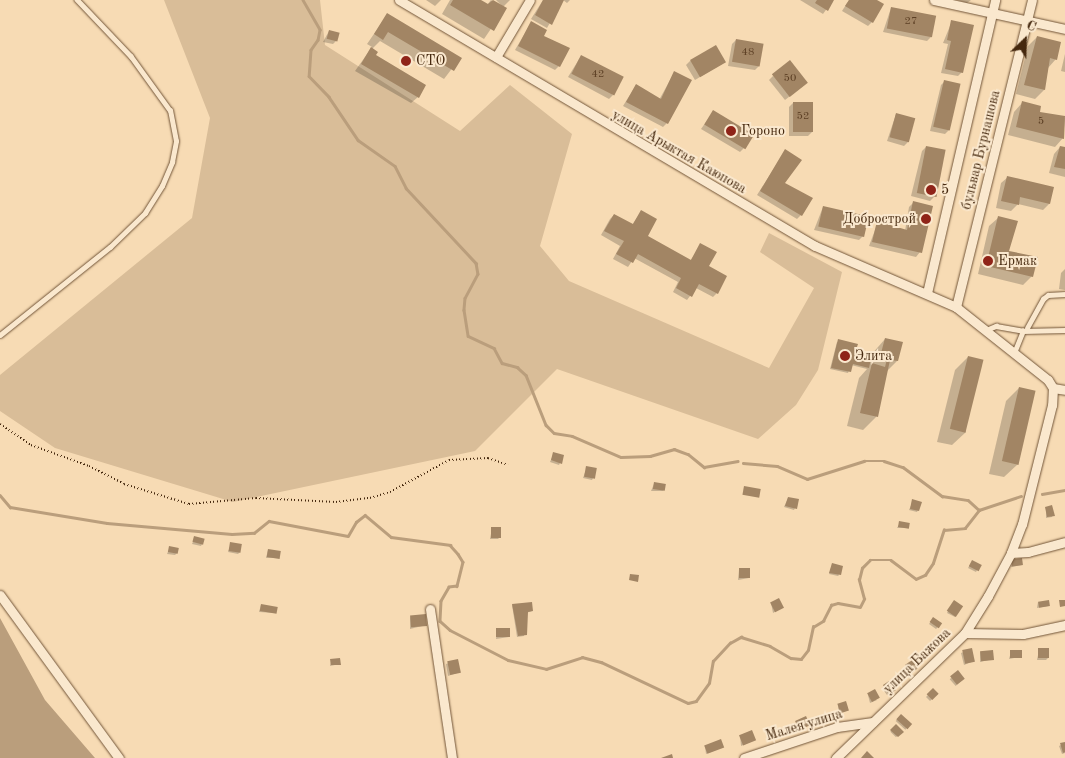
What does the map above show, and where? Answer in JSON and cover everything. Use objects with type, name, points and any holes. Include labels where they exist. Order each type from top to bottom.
[{"type":"street","name":"улица Арыктая Каюпова","points":[[398,0],[496,57],[615,131],[815,246],[956,307],[1014,353],[1053,388]]},
{"type":"street","points":[[496,57],[530,0]]},
{"type":"street","points":[[934,0],[1065,29]]},
{"type":"street","name":"бульвар Бурнашова","points":[[927,293],[996,0]]},
{"type":"street","name":"бульвар Бурнашова","points":[[956,307],[1032,0]]},
{"type":"street","points":[[965,633],[1011,552],[1029,497],[1053,388],[1065,390]]},
{"type":"street","points":[[1011,552],[1028,552],[1065,542]]},
{"type":"street","points":[[0,595],[119,758]]},
{"type":"street","points":[[430,609],[452,758]]},
{"type":"street","name":"улица Бажова","points":[[841,756],[965,633],[1023,634],[1065,625]]},
{"type":"street","name":"Малея улица","points":[[744,758],[837,727],[874,722]]},
{"type":"lane","points":[[0,335],[110,247],[145,213],[162,186],[172,162],[176,141],[170,111],[131,57],[77,0]]},
{"type":"lane","points":[[1014,353],[1025,329],[1044,299],[1048,295],[1065,294]]},
{"type":"lane","points":[[985,330],[996,326],[1065,330]]},
{"type":"path","points":[[0,424],[31,445],[88,466],[124,484],[189,504],[256,498],[336,502],[370,498],[390,492],[448,460],[488,458],[508,465]]},
{"type":"shaded area","points":[[164,0],[320,0],[325,45],[460,131],[510,85],[572,134],[540,246],[569,281],[769,368],[814,288],[760,252],[769,233],[842,272],[818,370],[796,405],[758,439],[557,369],[475,451],[233,502],[55,448],[0,411],[0,375],[192,218],[210,118]]},
{"type":"shaded area","points":[[0,618],[45,700],[95,758],[0,758]]},
{"type":"building","points":[[453,0],[481,0],[488,4],[493,0],[507,8],[494,31],[450,5]]},
{"type":"building","points":[[543,0],[564,0],[552,25],[535,15]]},
{"type":"building","points":[[817,0],[834,0],[828,11],[815,3]]},
{"type":"building","points":[[849,0],[877,0],[884,4],[873,23],[845,6]]},
{"type":"building","points":[[891,7],[936,16],[932,37],[887,29]]},
{"type":"building","points":[[387,13],[462,58],[454,71],[388,32],[383,40],[374,34]]},
{"type":"building","points":[[951,20],[974,25],[963,73],[945,69],[951,41],[947,40]]},
{"type":"building","points":[[531,21],[547,30],[544,36],[570,48],[560,67],[518,46]]},
{"type":"building","points":[[329,30],[340,33],[337,42],[327,39]]},
{"type":"building","points":[[1037,36],[1061,42],[1057,60],[1050,58],[1045,90],[1024,85]]},
{"type":"building","points":[[736,39],[764,44],[760,67],[732,62]]},
{"type":"building","points":[[716,45],[726,62],[700,77],[690,60]]},
{"type":"building","points":[[371,47],[378,52],[376,55],[426,85],[419,98],[361,64]]},
{"type":"building","points":[[581,55],[624,77],[614,96],[571,74]]},
{"type":"building","points":[[790,60],[808,83],[790,97],[772,74]]},
{"type":"building","points":[[674,71],[692,80],[668,124],[626,102],[636,84],[661,99]]},
{"type":"building","points":[[944,80],[961,84],[950,131],[933,127]]},
{"type":"building","points":[[1022,101],[1041,106],[1040,112],[1065,116],[1064,139],[1016,127]]},
{"type":"building","points":[[793,102],[813,102],[813,132],[793,132]]},
{"type":"building","name":"Гороно","points":[[713,110],[754,135],[745,149],[704,125]]},
{"type":"building","points":[[896,113],[915,118],[909,142],[890,137]]},
{"type":"building","points":[[926,146],[946,150],[936,197],[917,193]]},
{"type":"building","points":[[1060,146],[1065,147],[1065,169],[1054,167]]},
{"type":"building","points":[[785,149],[802,160],[785,183],[813,198],[802,216],[760,191]]},
{"type":"building","points":[[1007,176],[1054,187],[1050,204],[1020,197],[1019,205],[1001,201]]},
{"type":"building","points":[[913,201],[933,206],[922,253],[872,242],[877,221],[907,230]]},
{"type":"building","points":[[823,206],[869,217],[864,237],[818,226]]},
{"type":"building","points":[[641,210],[657,219],[648,236],[691,260],[700,243],[717,252],[709,266],[727,276],[718,294],[699,284],[692,297],[676,288],[681,278],[638,254],[633,263],[616,254],[624,241],[604,231],[614,214],[633,224]]},
{"type":"building","points":[[998,216],[1018,221],[1009,251],[1038,257],[1033,277],[986,266]]},
{"type":"building","points":[[885,338],[903,342],[898,361],[890,360],[878,417],[860,413],[872,363],[885,367],[887,359],[880,357]]},
{"type":"building","points":[[838,339],[858,344],[856,350],[872,354],[869,368],[853,364],[851,372],[831,368]]},
{"type":"building","points":[[968,356],[984,360],[965,433],[950,429]]},
{"type":"building","points":[[1019,387],[1036,391],[1018,465],[1002,461]]},
{"type":"building","points":[[553,452],[564,455],[562,464],[551,460]]},
{"type":"building","points":[[586,466],[597,468],[595,479],[584,477]]},
{"type":"building","points":[[654,482],[666,484],[665,491],[653,489]]},
{"type":"building","points":[[744,486],[761,489],[759,498],[742,495]]},
{"type":"building","points":[[788,497],[799,499],[797,509],[785,506]]},
{"type":"building","points":[[912,499],[922,502],[919,511],[910,509]]},
{"type":"building","points":[[1052,505],[1055,516],[1047,517],[1045,507]]},
{"type":"building","points":[[899,521],[910,523],[909,529],[898,527]]},
{"type":"building","points":[[491,527],[501,527],[501,538],[491,538]]},
{"type":"building","points":[[194,536],[205,539],[203,545],[192,542]]},
{"type":"building","points":[[230,542],[242,544],[240,553],[229,551]]},
{"type":"building","points":[[169,546],[179,548],[178,554],[168,552]]},
{"type":"building","points":[[268,549],[281,551],[280,559],[267,557]]},
{"type":"building","points":[[1022,558],[1023,565],[1012,566],[1011,560]]},
{"type":"building","points":[[972,560],[982,565],[979,571],[969,566]]},
{"type":"building","points":[[832,563],[843,566],[841,575],[829,573]]},
{"type":"building","points":[[739,568],[750,568],[750,578],[739,578]]},
{"type":"building","points":[[630,574],[639,575],[638,582],[629,580]]},
{"type":"building","points":[[779,598],[784,608],[775,612],[770,603]]},
{"type":"building","points":[[954,600],[963,606],[956,617],[947,611]]},
{"type":"building","points":[[1049,600],[1050,606],[1039,608],[1038,602]]},
{"type":"building","points":[[1059,600],[1065,600],[1065,606],[1060,607]]},
{"type":"building","points":[[532,602],[533,611],[528,612],[527,635],[518,636],[512,604]]},
{"type":"building","points":[[261,604],[278,607],[277,614],[260,611]]},
{"type":"building","points":[[426,614],[427,626],[411,627],[410,615]]},
{"type":"building","points":[[933,617],[942,623],[939,628],[930,622]]},
{"type":"building","points":[[496,628],[510,628],[510,637],[496,637]]},
{"type":"building","points":[[972,648],[975,662],[965,664],[962,650]]},
{"type":"building","points":[[1038,648],[1049,648],[1049,658],[1038,658]]},
{"type":"building","points":[[993,650],[994,660],[981,661],[980,651]]},
{"type":"building","points":[[1010,650],[1022,650],[1022,658],[1010,658]]},
{"type":"building","points":[[340,658],[341,665],[331,665],[330,659]]},
{"type":"building","points":[[458,659],[461,673],[450,675],[447,661]]},
{"type":"building","points":[[912,660],[918,668],[912,673],[905,665]]},
{"type":"building","points":[[958,670],[965,679],[957,685],[950,676]]},
{"type":"building","points":[[902,671],[906,676],[898,682],[894,677]]},
{"type":"building","points":[[889,681],[896,690],[889,695],[883,685]]},
{"type":"building","points":[[933,688],[939,694],[932,700],[927,694]]},
{"type":"building","points":[[875,689],[880,698],[872,702],[867,693]]},
{"type":"building","points":[[846,701],[849,711],[840,713],[837,704]]},
{"type":"building","points":[[901,714],[912,724],[907,729],[896,719]]},
{"type":"building","points":[[806,716],[810,725],[799,730],[795,721]]},
{"type":"building","points":[[896,724],[904,732],[898,737],[890,730]]},
{"type":"building","points":[[752,730],[756,740],[743,745],[739,735]]},
{"type":"building","points":[[721,739],[724,747],[707,754],[704,745]]},
{"type":"building","points":[[1065,742],[1065,752],[1063,753],[1060,743]]},
{"type":"building","points":[[867,751],[874,758],[861,758]]},
{"type":"building","points":[[672,754],[673,758],[661,758]]},
{"type":"waterway","points":[[303,0],[320,30],[318,40],[311,50],[309,76],[329,97],[358,140],[395,166],[406,188],[476,263],[478,274],[465,298],[464,310],[468,336],[494,348],[502,363],[517,367],[526,375],[546,425],[554,433],[572,436],[621,457],[650,456],[674,449],[688,454],[704,467],[737,461]]},
{"type":"waterway","points":[[743,463],[777,466],[807,479],[864,461],[884,461],[903,467],[942,496],[968,500],[979,510]]},
{"type":"waterway","points":[[1042,494],[1065,490]]},
{"type":"waterway","points":[[0,495],[10,507],[107,523],[232,534],[254,533],[269,521],[348,536],[356,522],[365,515],[391,537],[450,545],[458,554],[463,562],[457,586],[449,587],[441,601],[440,621],[450,630],[508,660],[546,669],[582,657],[601,662],[688,703],[696,701],[709,683],[713,661],[730,643],[741,637],[770,646],[791,658],[801,659],[808,650],[813,627],[823,621],[831,605],[838,603],[860,607],[864,599],[859,580],[862,568],[870,560],[891,560],[916,579],[925,575],[933,563],[944,530],[965,528],[979,510],[1021,496]]},
{"type":"place","name":"СТО","points":[[406,61]]},
{"type":"place","name":"Гороно","points":[[731,131]]},
{"type":"place","name":"5","points":[[931,190]]},
{"type":"place","name":"Добрострой","points":[[926,219]]},
{"type":"place","name":"Ермак","points":[[988,261]]},
{"type":"place","name":"Элита","points":[[845,356]]}]
